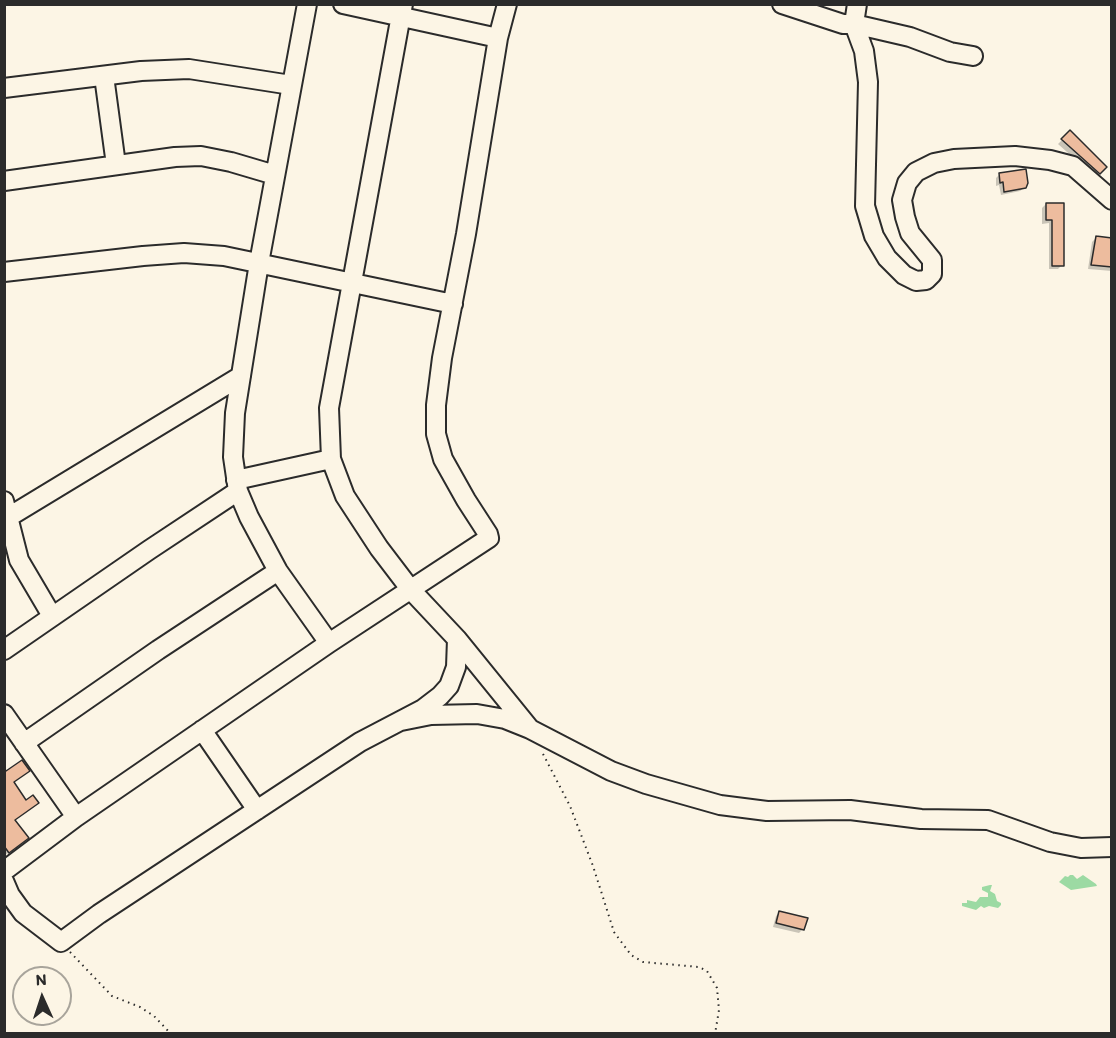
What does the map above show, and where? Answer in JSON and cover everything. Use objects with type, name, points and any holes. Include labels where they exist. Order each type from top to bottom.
[{"type":"street","points":[[306,4],[259,263],[235,413],[233,457],[237,486],[249,517],[279,571],[329,643]]},
{"type":"street","points":[[343,4],[402,10],[498,38]]},
{"type":"street","points":[[4,871],[76,817],[202,730],[489,538],[443,459],[436,435],[436,405],[442,358],[498,38],[507,4]]},
{"type":"street","points":[[782,4],[843,24],[854,24],[910,37],[950,52],[973,56]]},
{"type":"street","points":[[857,4],[854,24],[864,51],[868,82],[865,206],[874,236],[887,258],[904,275],[916,281],[926,280],[932,274],[932,260],[910,233],[902,200],[907,183],[916,172],[934,163],[954,159],[1015,156],[1050,160],[1073,166],[1112,200]]},
{"type":"street","points":[[402,10],[329,408],[331,459],[345,496],[379,548],[411,590],[457,639],[530,729]]},
{"type":"street","points":[[4,88],[141,71],[189,69],[291,85]]},
{"type":"street","points":[[104,76],[116,165]]},
{"type":"street","points":[[4,181],[175,157],[201,156],[275,175]]},
{"type":"street","points":[[4,272],[184,253],[224,256],[453,304]]},
{"type":"street","points":[[52,616],[19,560],[6,509],[241,376]]},
{"type":"street","points":[[4,650],[237,486],[331,459]]},
{"type":"street","points":[[24,743],[158,650],[279,571]]},
{"type":"street","points":[[4,881],[10,895],[23,913],[60,942],[360,742],[423,709],[449,686],[456,667],[457,639]]},
{"type":"street","points":[[4,714],[76,817]]},
{"type":"street","points":[[401,721],[431,715],[477,714],[505,719],[530,729],[611,771],[646,784],[720,805],[767,811],[850,810],[921,819],[988,820],[1050,842],[1081,848],[1112,847]]},
{"type":"street","points":[[202,730],[257,810]]},
{"type":"path","points":[[530,729],[570,806],[593,866],[614,932],[631,955],[643,962],[699,967],[707,971],[717,988],[719,1010],[715,1034]]},
{"type":"path","points":[[60,942],[112,996],[140,1007],[171,1034]]},
{"type":"green space","points":[[1070,875],[1077,879],[1083,875],[1097,886],[1071,890],[1059,882],[1065,876]]},
{"type":"green space","points":[[992,885],[990,891],[1001,903],[998,908],[981,906],[976,910],[962,906],[962,903],[967,903],[967,900],[976,902],[980,897],[988,897],[988,893],[982,890],[982,887]]},
{"type":"building","points":[[1070,130],[1107,167],[1100,174],[1061,139]]},
{"type":"building","points":[[1026,169],[1028,183],[1026,188],[1004,192],[999,173]]},
{"type":"building","points":[[1046,203],[1064,203],[1064,266],[1052,266],[1052,220],[1046,220]]},
{"type":"building","points":[[1096,236],[1112,238],[1112,267],[1091,265]]},
{"type":"building","points":[[22,760],[30,771],[14,782],[26,800],[33,795],[39,803],[15,820],[29,838],[9,853],[4,846],[4,768],[6,771]]},
{"type":"building","points":[[779,911],[808,918],[804,930],[776,923]]}]
